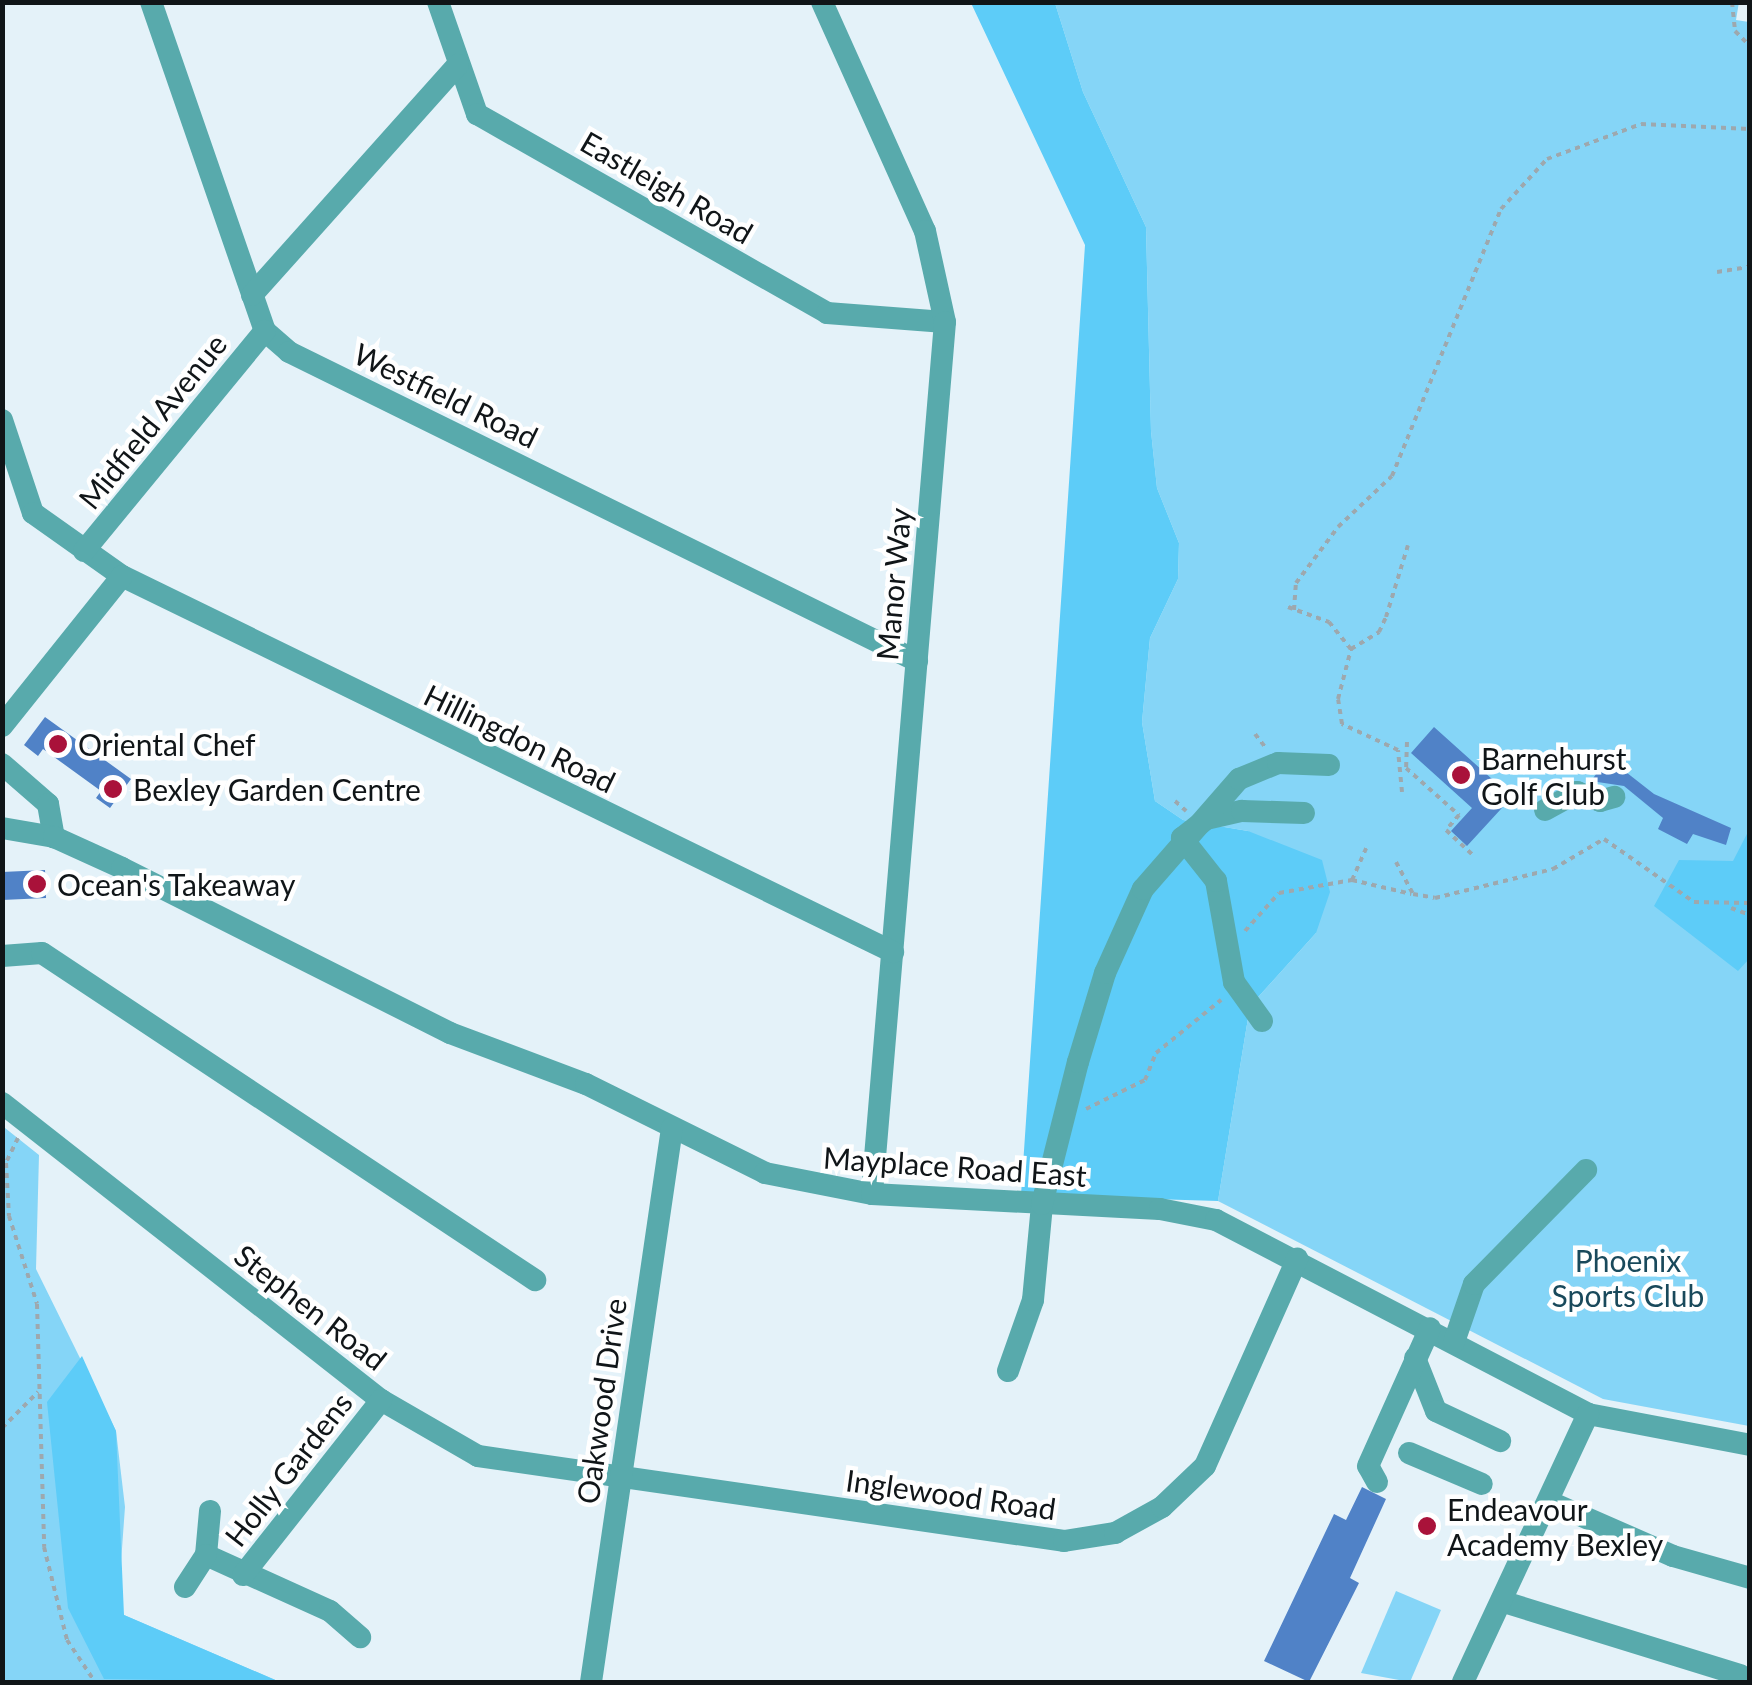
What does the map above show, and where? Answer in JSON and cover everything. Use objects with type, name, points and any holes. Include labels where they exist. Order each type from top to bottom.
[{"type":"street","points":[[151,2],[265,331]]},
{"type":"street","name":"Eastleigh Road","points":[[438,2],[478,114],[827,314],[945,322]]},
{"type":"street","name":"Manor Way","points":[[822,2],[925,231],[945,322],[872,1194]]},
{"type":"street","points":[[252,295],[458,65]]},
{"type":"street","name":"Midfield Avenue","points":[[122,576],[84,551],[265,331]]},
{"type":"street","name":"Westfield Road","points":[[265,331],[289,352],[917,661]]},
{"type":"street","points":[[2,420],[33,513],[84,551]]},
{"type":"street","points":[[2,726],[122,576]]},
{"type":"street","name":"Hillingdon Road","points":[[122,576],[893,952]]},
{"type":"street","points":[[1182,838],[1196,804],[1240,779],[1278,763],[1329,765]]},
{"type":"street","points":[[2,764],[48,804],[54,837]]},
{"type":"street","points":[[1545,810],[1577,792],[1600,801],[1614,797]]},
{"type":"street","points":[[1008,1371],[1033,1300],[1042,1204],[1071,1111],[1105,973],[1144,888],[1182,838],[1206,819],[1242,811],[1304,812]]},
{"type":"street","name":"Mayplace Road East","points":[[2,828],[54,837],[450,1033],[586,1084],[768,1174],[872,1194],[1160,1209],[1216,1220],[1430,1328],[1588,1414],[1750,1445]]},
{"type":"street","points":[[1182,838],[1216,881],[1232,946],[1234,982],[1262,1021]]},
{"type":"street","points":[[2,956],[42,953],[535,1280]]},
{"type":"street","name":"Stephen Road","points":[[2,1103],[381,1400],[478,1456],[620,1476]]},
{"type":"street","name":"Oakwood Drive","points":[[591,1682],[672,1128]]},
{"type":"street","points":[[1454,1342],[1474,1284],[1586,1170]]},
{"type":"street","name":"Inglewood Road","points":[[620,1476],[1064,1541],[1115,1533],[1162,1508],[1204,1466],[1297,1260]]},
{"type":"street","points":[[1377,1482],[1368,1466],[1430,1328]]},
{"type":"street","points":[[1415,1358],[1436,1411],[1500,1441]]},
{"type":"street","name":"Holly Gardens","points":[[243,1575],[381,1400]]},
{"type":"street","points":[[1463,1682],[1504,1602],[1588,1414]]},
{"type":"street","points":[[1409,1453],[1482,1484]]},
{"type":"street","points":[[1550,1502],[1673,1556],[1750,1578]]},
{"type":"street","name":"Holly Gardens","points":[[185,1587],[206,1555],[210,1511]]},
{"type":"street","name":"Holly Gardens","points":[[206,1555],[243,1575],[294,1594],[360,1637]]},
{"type":"street","points":[[1504,1602],[1740,1675]]},
{"type":"path","points":[[1732,2],[1734,31],[1750,46]]},
{"type":"path","points":[[1352,649],[1328,622],[1291,608],[1296,583],[1338,527],[1392,476],[1501,210],[1547,159],[1641,124],[1750,129]]},
{"type":"path","points":[[1717,272],[1750,268]]},
{"type":"path","points":[[1408,545],[1379,632],[1352,649],[1338,699],[1342,724],[1398,750],[1406,768],[1459,815],[1446,830],[1474,855]]},
{"type":"path","points":[[1402,792],[1407,742]]},
{"type":"path","points":[[1232,946],[1279,893],[1352,880],[1413,894],[1458,895],[1552,869],[1604,839],[1694,902],[1731,908],[1750,916]]},
{"type":"path","points":[[1352,880],[1366,848]]},
{"type":"path","points":[[1396,862],[1413,894]]},
{"type":"path","points":[[1731,908],[1750,903]]},
{"type":"path","points":[[1071,1111],[1101,1106],[1146,1080],[1156,1053],[1214,1010],[1234,982]]},
{"type":"path","points":[[27,1120],[6,1163],[9,1216],[37,1304],[44,1547],[58,1614],[87,1674],[95,1682]]},
{"type":"path","points":[[2,1428],[38,1392]]},
{"type":"path","points":[[86,1682],[87,1674]]},
{"type":"green space","name":"Phoenix Sports Club","points":[[1739,2],[1736,20],[1749,22],[1749,1426],[1603,1399],[1218,1201],[1250,1006],[1316,933],[1248,831],[1183,820],[1155,801],[1142,722],[1150,638],[1178,579],[1179,543],[1157,488],[1151,431],[1146,227],[1083,92],[1055,3]]},
{"type":"green space","points":[[5,1128],[39,1155],[36,1269],[116,1431],[125,1507],[118,1604],[124,1615],[280,1682],[3,1682]]},
{"type":"green space","points":[[1396,1591],[1441,1610],[1410,1682],[1361,1673]]},
{"type":"shaded area","points":[[971,3],[1055,3],[1083,92],[1146,227],[1151,431],[1157,488],[1179,543],[1178,579],[1150,638],[1142,722],[1155,801],[1183,820],[1248,831],[1322,860],[1330,892],[1316,933],[1250,1006],[1218,1201],[1021,1195],[1085,245]]},
{"type":"shaded area","points":[[1749,830],[1749,959],[1738,971],[1654,906],[1679,860],[1733,861]]},
{"type":"shaded area","points":[[82,1356],[116,1431],[124,1615],[280,1682],[104,1679],[68,1608],[47,1402]]},
{"type":"building","points":[[45,717],[131,779],[110,808],[96,798],[101,791],[43,749],[38,756],[24,745]]},
{"type":"building","name":"Barnehurst Golf Club","points":[[1434,727],[1512,797],[1467,846],[1451,831],[1472,808],[1411,753]]},
{"type":"building","points":[[1608,758],[1654,794],[1731,828],[1726,845],[1693,834],[1687,844],[1658,829],[1663,818],[1624,786],[1591,781]]},
{"type":"building","points":[[45,870],[46,898],[2,900],[2,872]]},
{"type":"building","points":[[1362,1487],[1386,1499],[1350,1578],[1359,1583],[1309,1682],[1264,1661],[1334,1514],[1346,1520]]},
{"type":"place","name":"Oriental Chef","points":[[58,744]]},
{"type":"place","name":"Barnehurst Golf Club","points":[[1461,775]]},
{"type":"place","name":"Bexley Garden Centre","points":[[113,789]]},
{"type":"place","name":"Ocean's Takeaway","points":[[37,884]]},
{"type":"place","name":"Endeavour Academy Bexley","points":[[1427,1526]]}]
